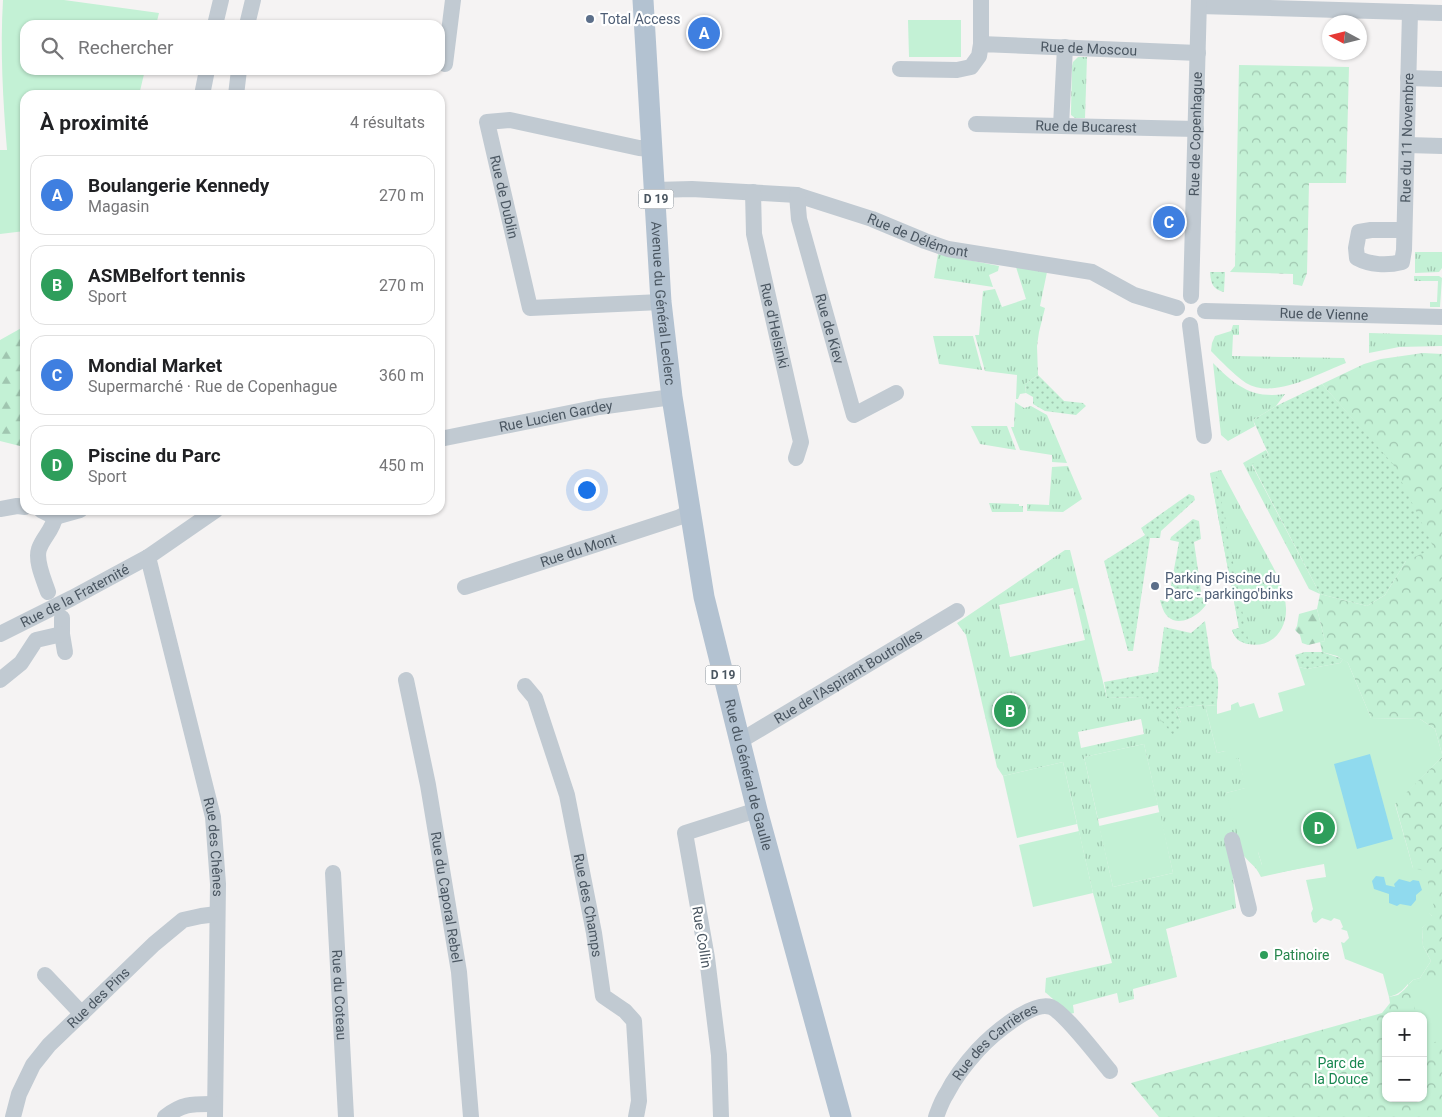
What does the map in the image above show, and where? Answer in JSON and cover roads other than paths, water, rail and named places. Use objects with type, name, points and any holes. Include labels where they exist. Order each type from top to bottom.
[{"type":"main road","name":"Avenue du Général Leclerc","points":[[643,0],[656,190],[661,302],[672,397]]},
{"type":"main road","name":"Rue du Général de Gaulle","points":[[672,397],[704,597],[757,810],[841,1117]]},
{"type":"street","points":[[216,20],[221,0]]},
{"type":"street","points":[[249,20],[253,0]]},
{"type":"street","points":[[445,64],[452,0]]},
{"type":"street","points":[[900,69],[957,70],[971,67],[979,56],[981,44],[981,0]]},
{"type":"street","points":[[1199,3],[1440,13]]},
{"type":"street","name":"Rue de Copenhague","points":[[1191,296],[1199,3]]},
{"type":"street","name":"Rue du 11 Novembre","points":[[1404,230],[1359,232],[1356,248],[1357,258],[1366,263],[1394,264],[1402,262],[1404,230],[1407,145],[1410,12]]},
{"type":"street","name":"Rue de Moscou","points":[[981,44],[1198,52]]},
{"type":"street","points":[[1061,126],[1065,47]]},
{"type":"street","points":[[203,90],[206,75]]},
{"type":"street","points":[[237,90],[238,75]]},
{"type":"street","points":[[1408,78],[1442,79]]},
{"type":"street","name":"Rue de Dublin","points":[[652,149],[639,148],[510,120],[487,122],[530,308],[661,302]]},
{"type":"street","name":"Rue de Bucarest","points":[[976,124],[1196,129]]},
{"type":"street","points":[[1407,145],[1442,146]]},
{"type":"street","name":"Rue de Délémont","points":[[656,190],[692,189],[797,195],[872,219],[948,249],[1092,272],[1134,295],[1177,308]]},
{"type":"street","name":"Rue d'Helsinki","points":[[753,192],[754,234],[801,442],[796,458]]},
{"type":"street","name":"Rue de Kiev","points":[[797,195],[799,219],[854,415],[896,393]]},
{"type":"street","points":[[1191,296],[1201,301],[1205,311],[1200,321],[1190,325],[1181,322],[1178,318],[1177,308],[1182,299],[1191,296]]},
{"type":"street","name":"Rue de Vienne","points":[[1205,311],[1442,318]]},
{"type":"street","points":[[1190,325],[1204,436]]},
{"type":"street","name":"Rue Lucien Gardey","points":[[445,438],[599,407],[672,397]]},
{"type":"street","points":[[0,509],[20,506]]},
{"type":"street","name":"Rue du Mont","points":[[465,587],[680,517],[689,512]]},
{"type":"street","points":[[48,592],[39,563],[38,550],[54,525],[49,515]]},
{"type":"street","name":"Rue de la Fraternité","points":[[0,634],[148,557],[209,515]]},
{"type":"street","name":"Rue des Chênes","points":[[148,557],[213,817],[218,884],[215,1110]]},
{"type":"street","name":"Rue de l'Aspirant Boutrolles","points":[[740,741],[957,611]]},
{"type":"street","points":[[0,680],[21,663],[36,640],[62,626],[65,652]]},
{"type":"street","name":"Rue du Caporal Rebel","points":[[406,680],[428,785],[458,972],[471,1117]]},
{"type":"street","name":"Rue des Champs","points":[[525,686],[535,698],[567,796],[594,933],[603,996],[624,1011],[634,1021],[639,1102],[636,1117]]},
{"type":"street","name":"Rue Collin","points":[[721,1117],[719,1055],[707,958],[685,833],[757,810]]},
{"type":"street","points":[[1232,840],[1249,909]]},
{"type":"street","name":"Rue du Coteau","points":[[333,873],[346,1117]]},
{"type":"street","name":"Rue des Pins","points":[[13,1117],[19,1094],[33,1065],[48,1045],[154,944],[183,920],[217,914]]},
{"type":"street","points":[[45,975],[82,1014]]},
{"type":"street","name":"Rue des Carrières","points":[[936,1117],[947,1092],[978,1050],[1002,1028],[1035,1007],[1045,1005],[1054,1008],[1092,1048],[1110,1071]]},
{"type":"street","points":[[165,1117],[177,1108],[188,1104],[215,1110]]},
{"type":"water","points":[[1370,754],[1393,839],[1357,849],[1334,764]]},
{"type":"water","points":[[1376,876],[1384,877],[1386,885],[1395,887],[1394,884],[1399,879],[1410,882],[1413,880],[1419,881],[1422,890],[1416,895],[1416,900],[1411,906],[1400,904],[1397,906],[1389,903],[1389,894],[1374,889],[1372,881]]},
{"type":"place","name":"Total Access","points":[[590,19]]},
{"type":"place","name":"Boulangerie Kennedy","points":[[704,33]]},
{"type":"place","name":"Mondial Market","points":[[1169,222]]},
{"type":"place","name":"Parking Piscine du Parc - parkingo'binks","points":[[1155,586]]},
{"type":"place","name":"ASMBelfort tennis","points":[[1010,711]]},
{"type":"place","name":"Piscine du Parc","points":[[1319,828]]},
{"type":"place","name":"Patinoire","points":[[1264,955]]},
{"type":"park label","name":"Parc de la Douce","points":[[1341,1072]]}]
